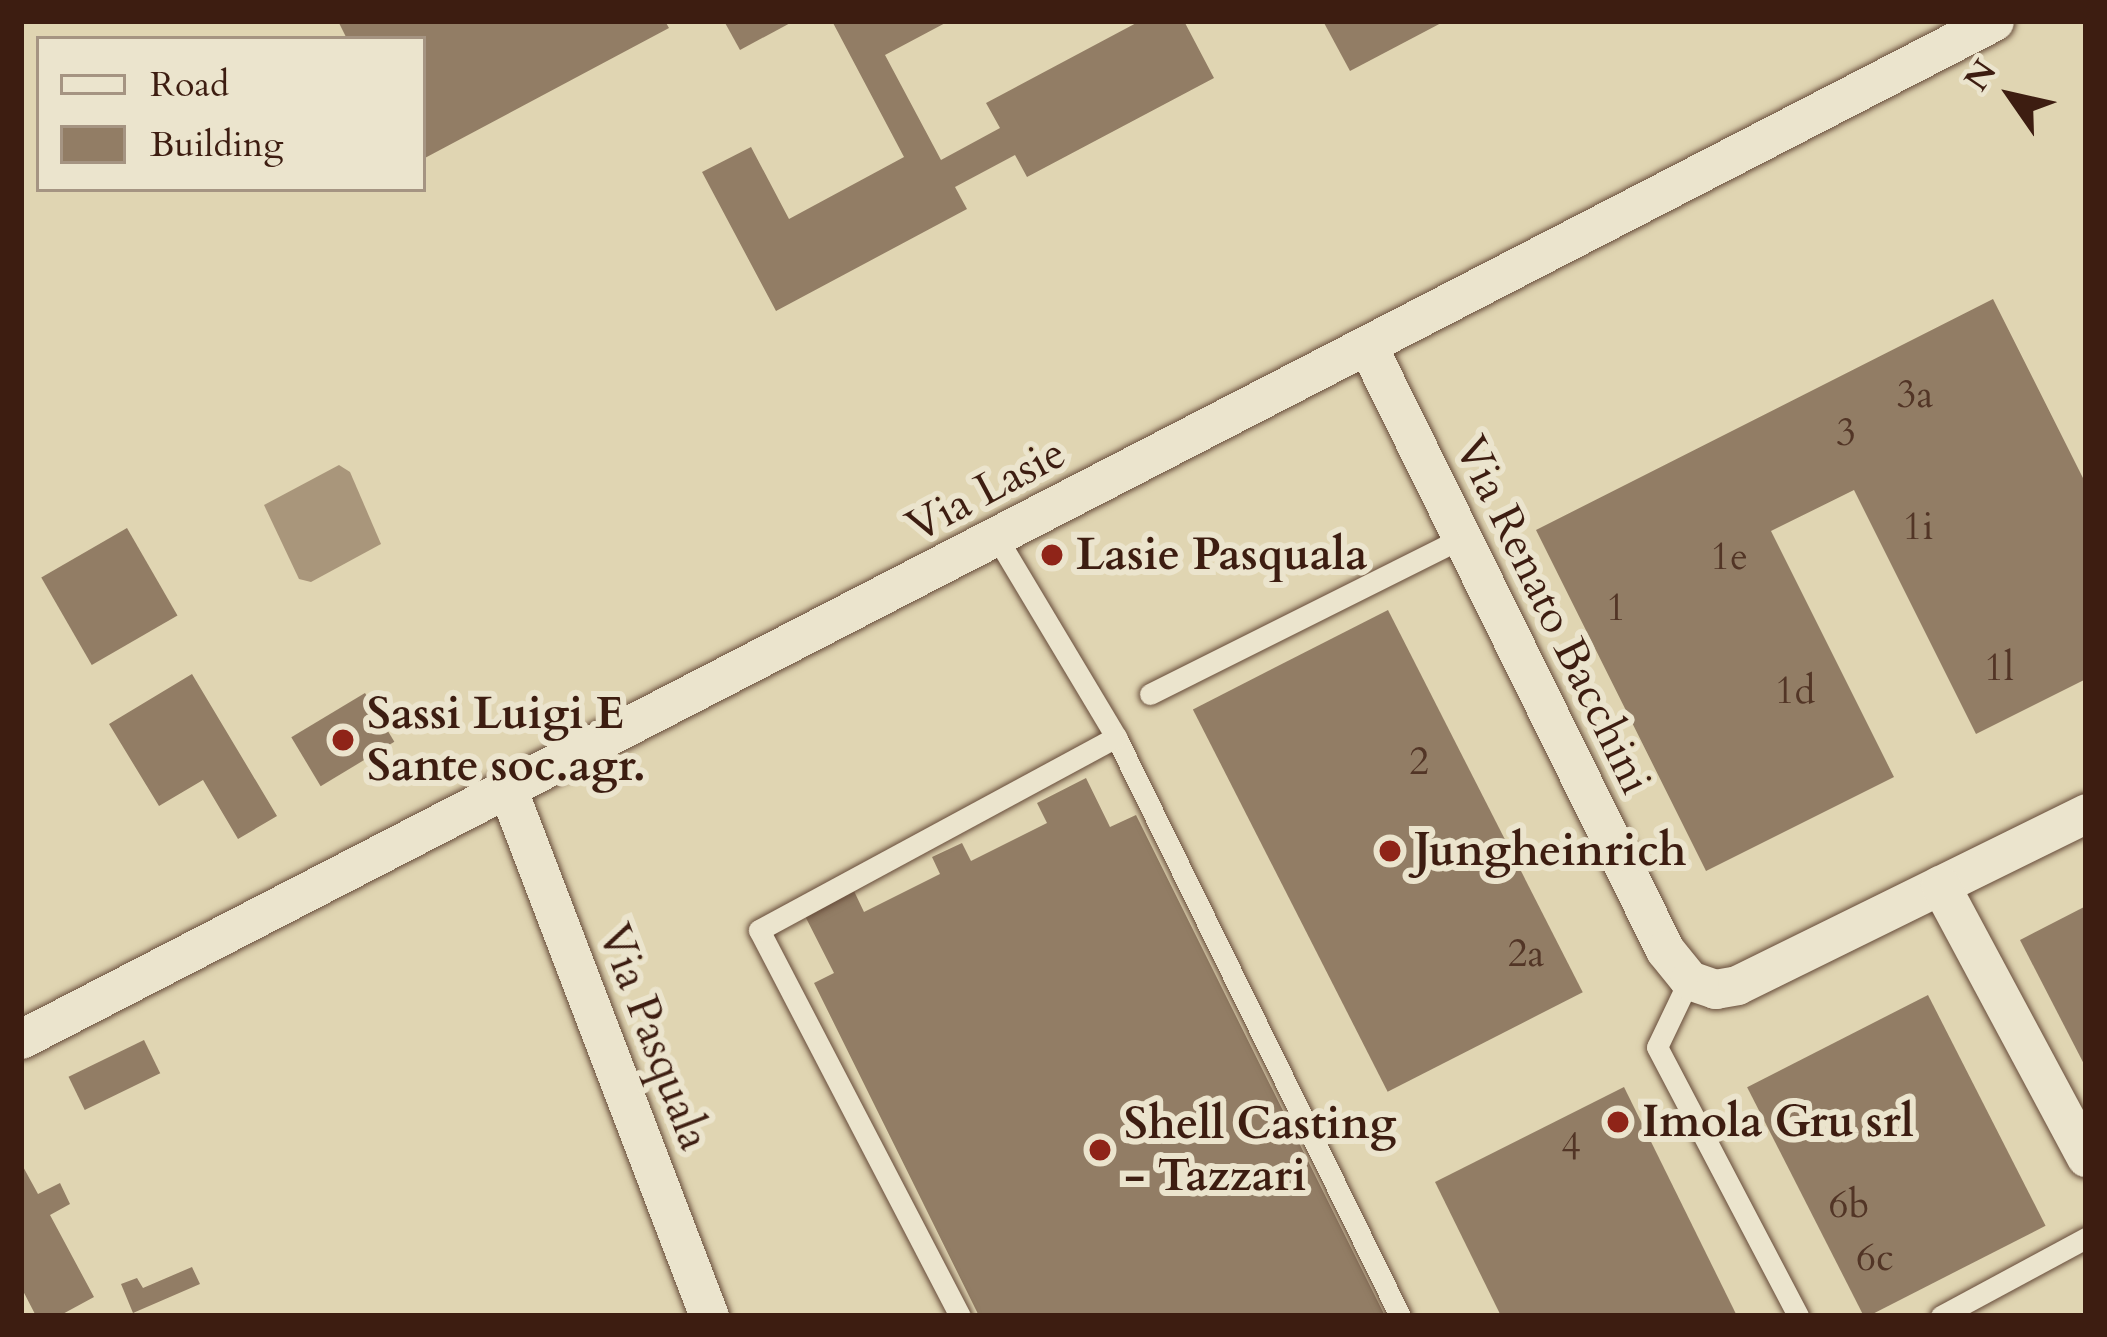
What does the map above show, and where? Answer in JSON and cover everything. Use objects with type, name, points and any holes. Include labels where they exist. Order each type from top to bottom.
[{"type":"street","name":"Via Lasie","points":[[21,1039],[509,793],[1994,21]]},
{"type":"street","name":"Via Renato Bacchini","points":[[1367,345],[1665,950],[1689,980]]},
{"type":"street","name":"Via Pasquala","points":[[509,793],[709,1316]]},
{"type":"street","points":[[1689,980],[1715,989],[1737,985],[2086,812]]},
{"type":"street","points":[[1940,885],[2086,1157]]},
{"type":"lane","points":[[997,538],[1116,737],[1400,1316]]},
{"type":"lane","points":[[1150,694],[1462,538]]},
{"type":"lane","points":[[960,1316],[759,930],[1116,737]]},
{"type":"lane","points":[[1689,980],[1657,1047],[1798,1316]]},
{"type":"lane","points":[[1941,1316],[2086,1238]]},
{"type":"shaded area","points":[[339,465],[350,472],[381,544],[311,582],[299,579],[264,505]]},
{"type":"building","points":[[338,21],[665,21],[669,28],[426,157],[426,36],[346,36]]},
{"type":"building","points":[[724,21],[794,21],[740,50]]},
{"type":"building","points":[[832,21],[949,21],[885,55],[941,160],[1000,128],[986,103],[1140,21],[1184,21],[1214,78],[1027,177],[1015,155],[955,187],[967,209],[776,311],[702,172],[751,147],[789,219],[904,157]]},
{"type":"building","points":[[1323,21],[1445,21],[1350,71]]},
{"type":"building","points":[[1993,299],[2086,484],[2086,679],[1976,734],[1854,490],[1771,531],[1894,777],[1706,871],[1536,530]]},
{"type":"building","points":[[127,528],[178,615],[92,665],[41,578]]},
{"type":"building","name":"Jungheinrich","points":[[1388,610],[1583,992],[1388,1092],[1193,709]]},
{"type":"building","points":[[192,674],[277,816],[238,839],[203,780],[159,806],[109,724]]},
{"type":"building","name":"Sassi Luigi E Sante soc.agr.","points":[[365,693],[394,742],[321,786],[291,737]]},
{"type":"building","name":"Shell Casting - Tazzari","points":[[1086,778],[1110,827],[1136,815],[1385,1316],[979,1316],[814,983],[834,973],[805,916],[854,891],[864,912],[940,874],[932,857],[962,843],[971,861],[1047,823],[1037,803]]},
{"type":"building","points":[[2086,906],[2086,1068],[2020,940]]},
{"type":"building","points":[[1928,995],[2046,1226],[1864,1316],[1747,1087]]},
{"type":"building","points":[[144,1040],[160,1073],[85,1110],[69,1077]]},
{"type":"building","points":[[1624,1087],[1737,1316],[1501,1316],[1435,1182]]},
{"type":"building","points":[[21,1163],[38,1194],[60,1183],[70,1204],[50,1215],[94,1297],[59,1316],[36,1316],[21,1287]]},
{"type":"building","points":[[192,1267],[200,1284],[133,1313],[121,1284],[137,1278],[143,1288]]},
{"type":"place","name":"Lasie Pasquala","points":[[1052,555]]},
{"type":"place","name":"Sassi Luigi E Sante soc.agr.","points":[[343,740]]},
{"type":"place","name":"Jungheinrich","points":[[1390,851]]},
{"type":"place","name":"Imola Gru srl","points":[[1618,1122]]},
{"type":"place","name":"Shell Casting - Tazzari","points":[[1100,1150]]}]
